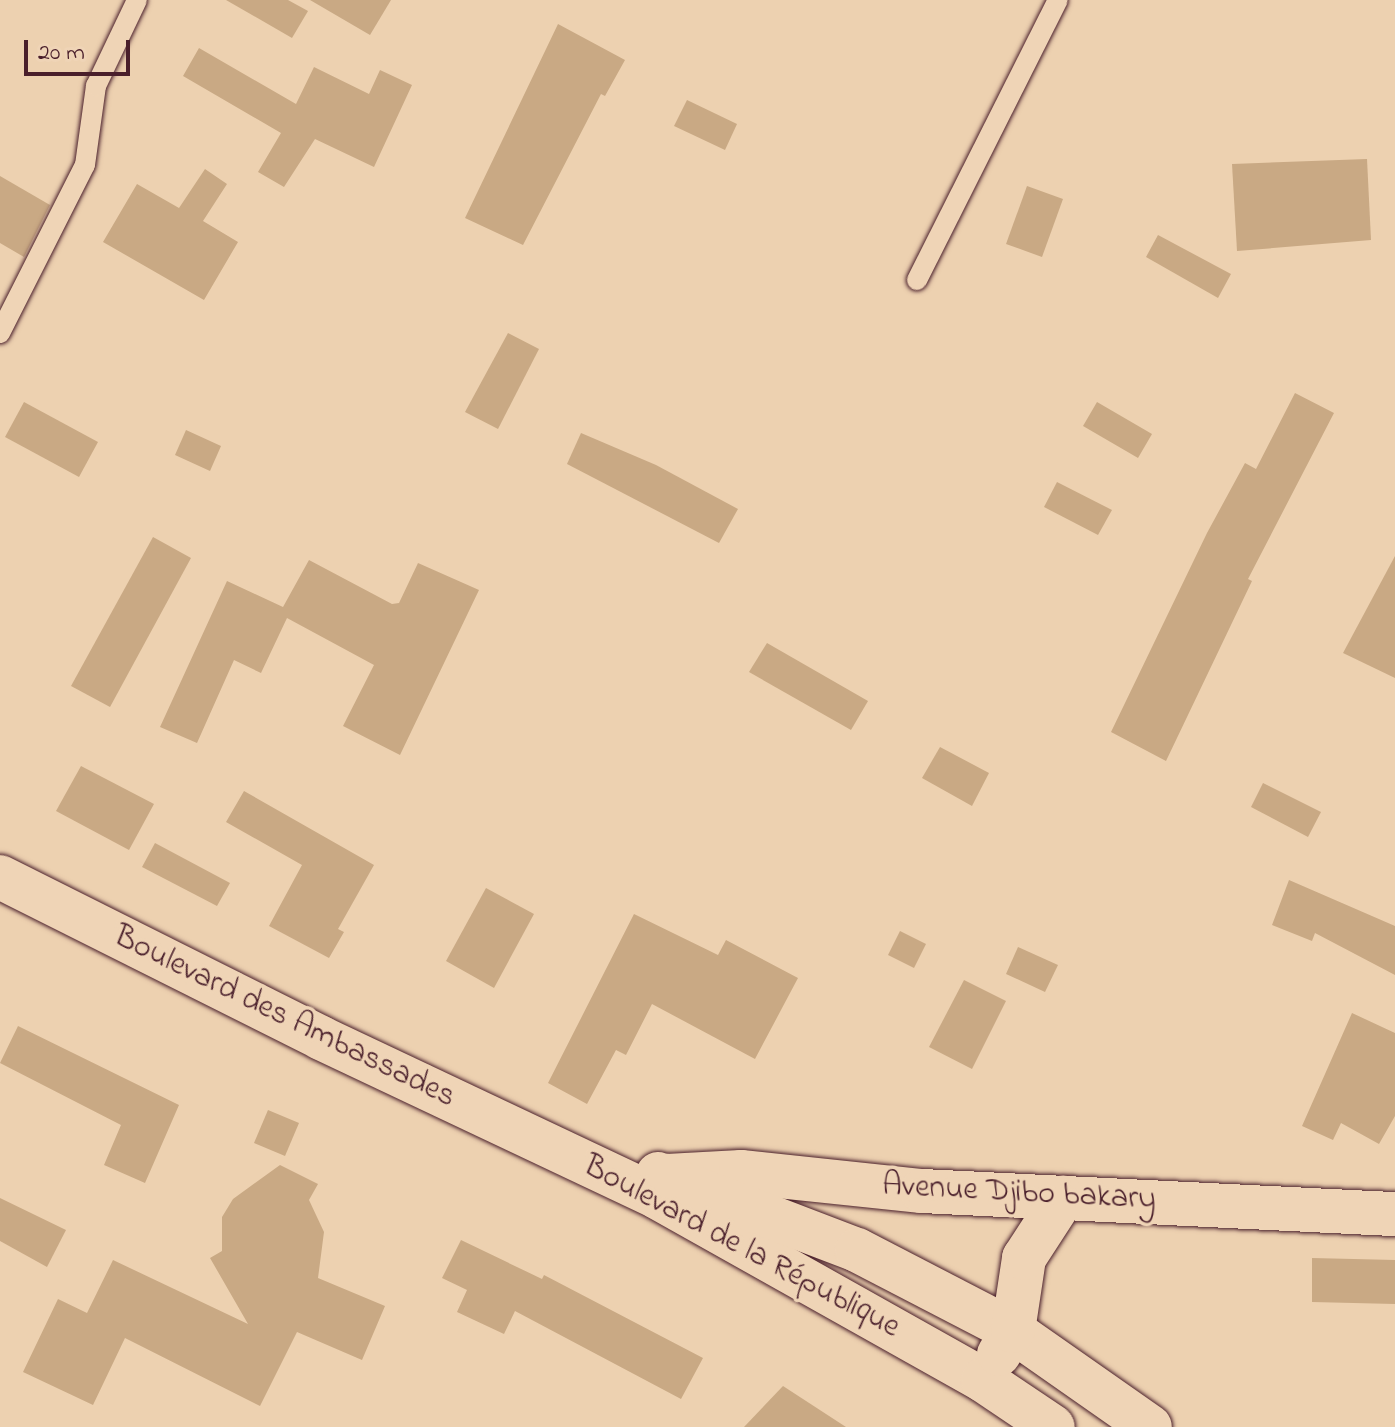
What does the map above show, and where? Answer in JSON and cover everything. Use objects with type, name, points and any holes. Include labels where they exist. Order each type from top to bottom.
[{"type":"main road","name":"Boulevard des Ambassades","points":[[0,877],[321,1038],[570,1155]]},
{"type":"main road","name":"Boulevard de la République","points":[[570,1155],[857,1250],[1013,1331],[1150,1427]]},
{"type":"main road","name":"Avenue Djibo bakary","points":[[662,1186],[741,1172],[922,1191],[1395,1214]]},
{"type":"main road","name":"Boulevard de la République","points":[[662,1186],[983,1380],[1053,1427]]},
{"type":"main road","points":[[983,1380],[1013,1331],[1024,1258],[1063,1198]]},
{"type":"lane","points":[[0,333],[85,165],[96,86],[137,0]]},
{"type":"lane","points":[[917,280],[1058,0]]},
{"type":"building","points":[[226,0],[288,0],[308,11],[292,38]]},
{"type":"building","points":[[310,0],[391,0],[370,35]]},
{"type":"building","points":[[558,24],[625,60],[605,96],[601,94],[523,245],[465,218]]},
{"type":"building","points":[[199,48],[296,104],[314,67],[369,94],[380,70],[412,85],[374,167],[315,139],[284,187],[258,172],[281,133],[183,76]]},
{"type":"building","points":[[687,100],[737,124],[725,150],[674,126]]},
{"type":"building","points":[[1367,159],[1371,240],[1237,251],[1232,164]]},
{"type":"building","points":[[205,169],[227,184],[203,221],[238,242],[204,300],[103,242],[137,184],[179,208]]},
{"type":"building","points":[[0,176],[50,205],[24,257],[0,243]]},
{"type":"building","points":[[1027,186],[1063,199],[1042,257],[1006,244]]},
{"type":"building","points":[[1158,235],[1231,274],[1218,298],[1146,257]]},
{"type":"building","points":[[508,333],[539,349],[498,429],[465,412]]},
{"type":"building","points":[[1295,393],[1334,413],[1248,579],[1252,581],[1166,761],[1111,732],[1207,533],[1245,463],[1256,469]]},
{"type":"building","points":[[24,402],[98,442],[79,477],[5,437]]},
{"type":"building","points":[[1097,402],[1152,434],[1138,458],[1083,426]]},
{"type":"building","points":[[186,430],[221,446],[210,471],[175,455]]},
{"type":"building","points":[[581,433],[656,465],[738,509],[719,543],[567,464]]},
{"type":"building","points":[[1057,482],[1112,510],[1098,535],[1044,507]]},
{"type":"building","points":[[153,537],[191,558],[110,707],[71,686]]},
{"type":"building","points":[[1395,556],[1395,678],[1343,653]]},
{"type":"building","points":[[309,560],[392,604],[399,603],[418,563],[479,590],[400,755],[343,726],[374,665],[287,618],[261,673],[234,660],[197,743],[160,727],[227,581],[283,607]]},
{"type":"building","points":[[767,643],[868,701],[851,730],[749,672]]},
{"type":"building","points":[[940,747],[989,773],[972,806],[922,778]]},
{"type":"building","points":[[81,766],[154,804],[129,850],[56,811]]},
{"type":"building","points":[[1263,783],[1321,812],[1308,837],[1251,807]]},
{"type":"building","points":[[244,791],[374,865],[338,929],[344,932],[329,958],[269,926],[302,865],[226,822]]},
{"type":"building","points":[[155,843],[230,883],[217,906],[142,867]]},
{"type":"building","points":[[1289,880],[1395,926],[1395,975],[1315,933],[1312,941],[1272,925]]},
{"type":"building","points":[[486,888],[534,914],[494,988],[446,961]]},
{"type":"building","points":[[634,914],[718,955],[726,940],[798,978],[755,1059],[652,1004],[626,1055],[616,1050],[587,1104],[548,1083]]},
{"type":"building","points":[[900,931],[926,944],[914,968],[888,955]]},
{"type":"building","points":[[1018,947],[1058,965],[1045,992],[1006,974]]},
{"type":"building","points":[[964,980],[1006,1001],[972,1069],[929,1047]]},
{"type":"building","points":[[1352,1013],[1395,1033],[1395,1116],[1379,1144],[1341,1123],[1333,1140],[1302,1126]]},
{"type":"building","points":[[18,1026],[179,1105],[145,1183],[104,1165],[121,1125],[0,1063]]},
{"type":"building","points":[[268,1110],[299,1123],[285,1156],[254,1143]]},
{"type":"building","points":[[280,1165],[318,1184],[309,1200],[324,1232],[318,1278],[385,1306],[362,1360],[297,1332],[260,1406],[125,1338],[93,1405],[23,1372],[58,1299],[87,1313],[113,1260],[248,1324],[210,1258],[222,1251],[222,1217],[233,1199]]},
{"type":"building","points":[[0,1198],[66,1230],[47,1267],[0,1241]]},
{"type":"building","points":[[461,1240],[542,1279],[544,1275],[703,1358],[681,1399],[515,1311],[504,1334],[457,1312],[467,1290],[442,1278]]},
{"type":"building","points":[[1312,1258],[1395,1260],[1395,1304],[1312,1302]]},
{"type":"building","points":[[783,1386],[846,1427],[744,1427]]}]
